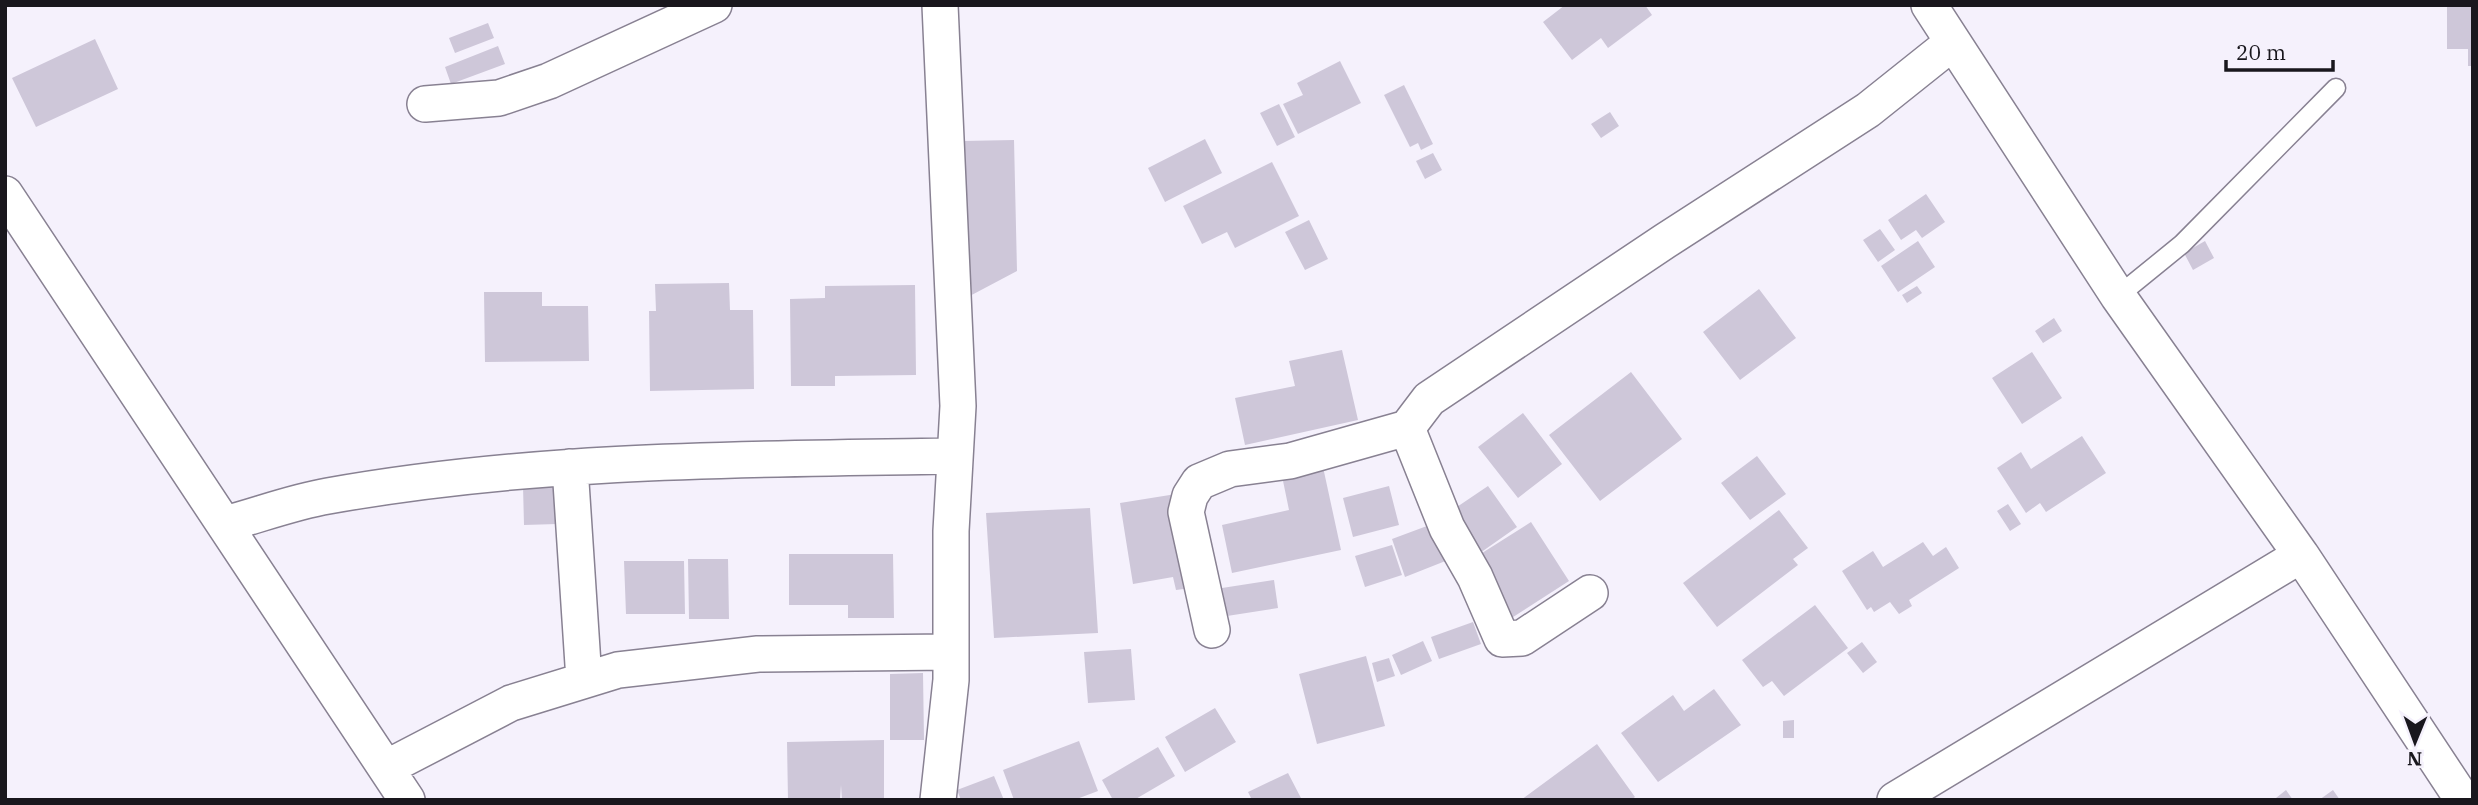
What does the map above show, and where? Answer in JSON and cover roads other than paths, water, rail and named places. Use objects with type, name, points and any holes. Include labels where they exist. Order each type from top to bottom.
[{"type":"street","points":[[425,104],[499,98],[548,81],[714,5]]},
{"type":"street","points":[[938,800],[951,680],[954,456],[958,406],[940,5]]},
{"type":"street","points":[[1929,5],[2118,296],[2301,555],[2463,800]]},
{"type":"street","points":[[1212,630],[1186,512],[1190,496],[1199,482],[1230,469],[1290,461],[1407,428],[1429,399],[1665,241],[1868,110],[1952,43]]},
{"type":"street","points":[[5,194],[407,800]]},
{"type":"street","points":[[1407,428],[1447,528],[1475,577],[1502,639],[1522,638],[1590,593]]},
{"type":"street","points":[[225,524],[325,496],[484,473],[663,461],[954,456]]},
{"type":"street","points":[[570,467],[584,680]]},
{"type":"street","points":[[1895,800],[2301,555]]},
{"type":"street","points":[[386,768],[511,703],[618,670],[758,654],[950,652]]},
{"type":"lane","points":[[2118,296],[2182,244],[2336,88]]}]
